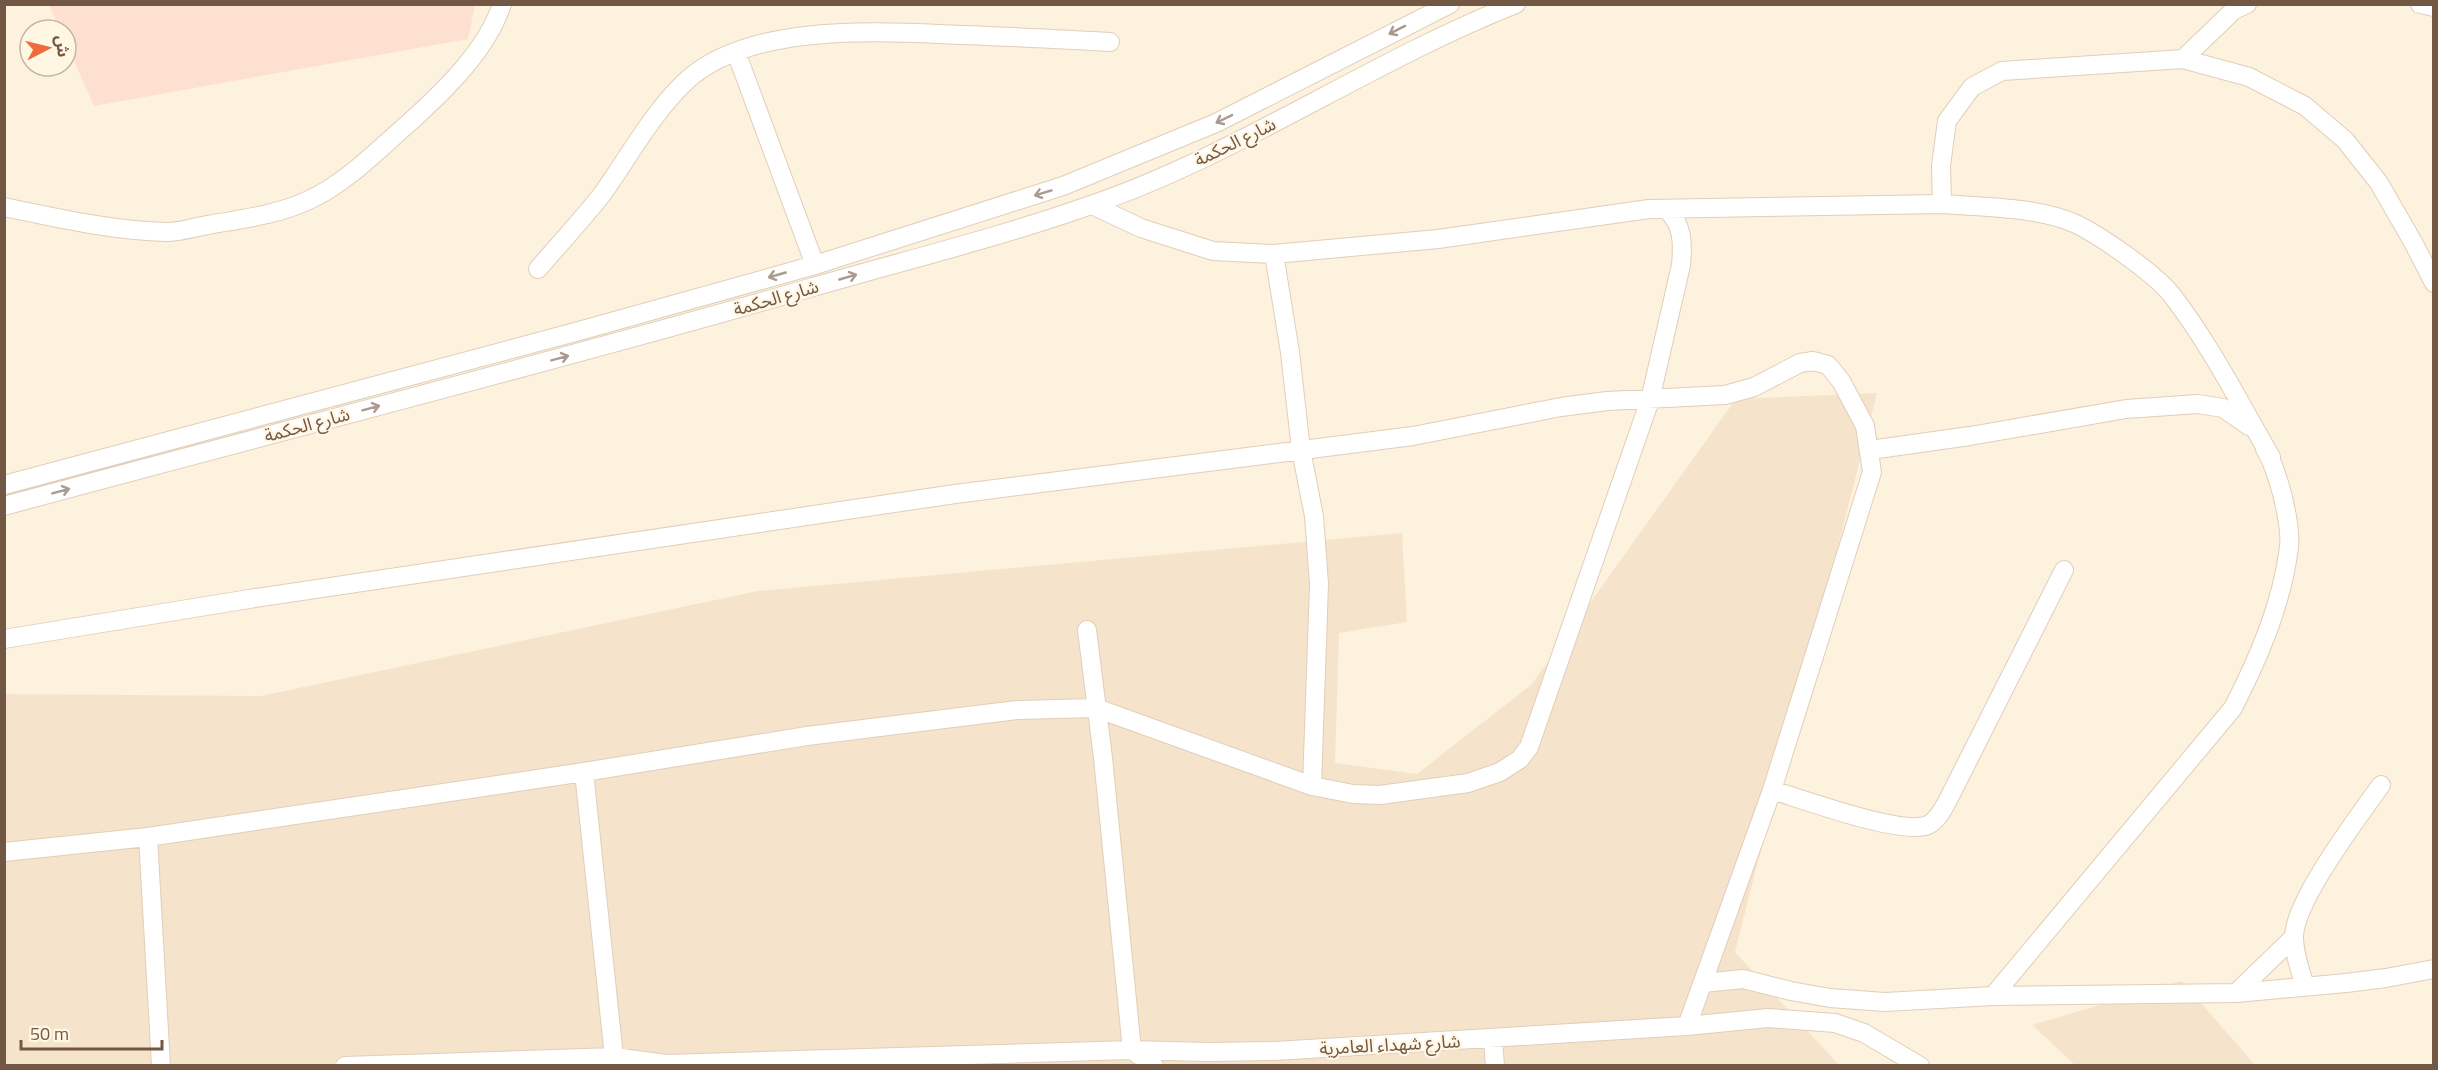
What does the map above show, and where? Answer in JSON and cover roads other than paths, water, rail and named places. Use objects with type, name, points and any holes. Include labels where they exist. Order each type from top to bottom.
[{"type":"street","points":[[4,207],[111,227],[169,232],[272,213],[310,200],[332,187],[370,157],[420,113],[468,63],[496,22],[502,4]]},
{"type":"street","name":"شارع الحكمة","points":[[4,485],[579,331],[815,265],[1100,173],[1225,119],[1450,4]]},
{"type":"street","name":"شارع الحكمة","points":[[4,506],[618,343],[1000,235],[1092,205],[1223,150],[1415,48],[1516,4]]},
{"type":"street","points":[[2182,59],[2234,10],[2247,4]]},
{"type":"street","points":[[2420,4],[2433,7]]},
{"type":"street","points":[[538,269],[600,196],[660,111],[684,83],[707,64],[736,52],[789,38],[836,33],[893,32],[1110,42]]},
{"type":"street","points":[[736,52],[815,265]]},
{"type":"street","points":[[1942,204],[1941,166],[1947,121],[1972,87],[2002,71],[2182,59],[2249,77],[2305,106],[2345,140],[2379,183],[2414,244],[2433,283]]},
{"type":"street","points":[[1092,205],[1141,228],[1213,251],[1274,254],[1438,239],[1650,209],[1942,204],[2028,211],[2075,224],[2126,255],[2170,292],[2218,364],[2271,457],[2282,495],[2289,545],[2278,599],[2260,656],[2233,708],[1992,996]]},
{"type":"street","points":[[4,852],[148,837],[584,772],[807,736],[1017,710],[1096,708],[1312,786],[1353,794],[1380,795],[1468,783],[1500,772],[1520,759],[1529,747],[1650,400],[1683,249],[1678,222],[1667,210]]},
{"type":"street","points":[[1274,254],[1290,352],[1301,450],[1314,516],[1319,584],[1312,786]]},
{"type":"street","points":[[4,639],[249,599],[457,570],[955,494],[1413,436],[1561,407],[1607,401],[1725,395],[1766,382],[1800,363],[1821,362],[1828,365],[1841,381],[1865,426],[1872,472],[1772,790],[1687,1026]]},
{"type":"street","points":[[1870,450],[1970,436],[2126,409],[2198,404],[2223,408],[2247,424],[2271,457]]},
{"type":"street","points":[[1772,790],[1904,827],[1926,826],[1934,821],[1948,800],[2064,570]]},
{"type":"street","points":[[1087,630],[1104,769],[1132,1050],[1154,1065]]},
{"type":"street","points":[[584,772],[614,1057]]},
{"type":"street","points":[[2305,986],[2294,937],[2296,921],[2340,842],[2381,785]]},
{"type":"street","points":[[148,837],[160,1065]]},
{"type":"street","points":[[2235,993],[2294,937]]},
{"type":"street","points":[[1703,983],[1743,979],[1830,998],[1885,1002],[1992,996],[2235,993],[2386,978],[2433,969]]},
{"type":"street","name":"شارع شهداء العامرية","points":[[345,1065],[614,1057],[667,1065],[986,1060],[1132,1050],[1208,1059],[1231,1059],[1687,1026],[1768,1018],[1835,1023],[1864,1033],[1920,1065]]},
{"type":"street","points":[[1493,1039],[1495,1065]]}]
